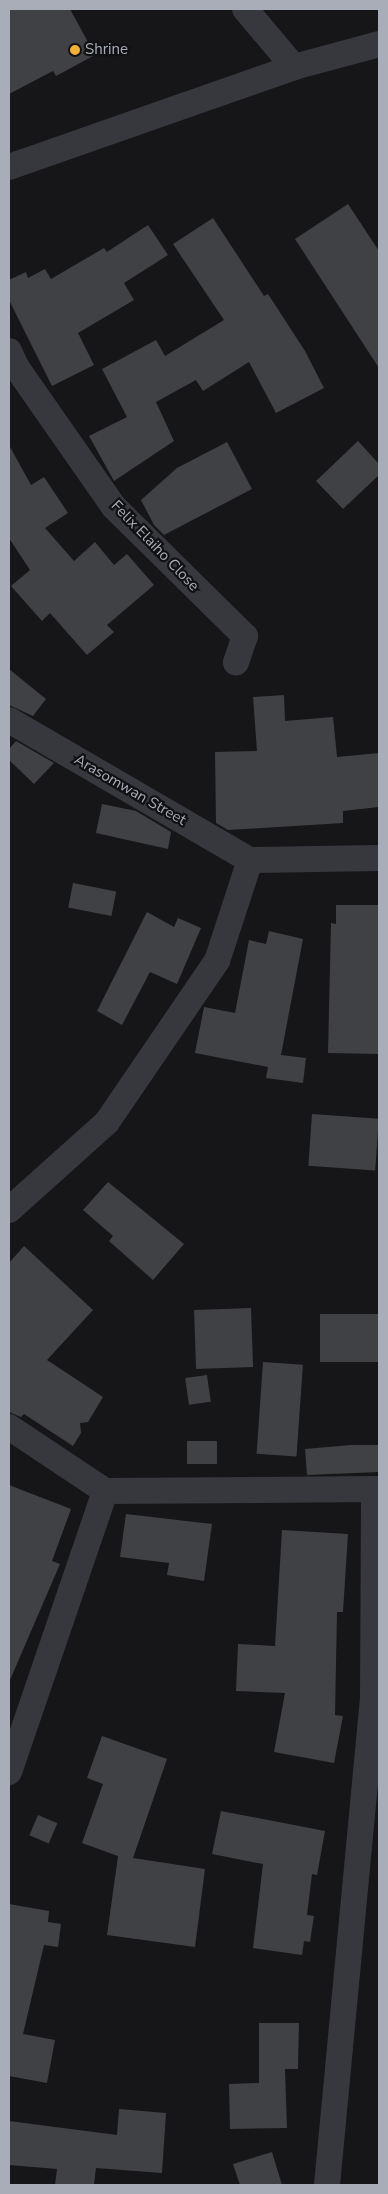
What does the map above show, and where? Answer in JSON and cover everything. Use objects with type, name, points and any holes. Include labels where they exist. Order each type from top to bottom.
[{"type":"street","points":[[245,9],[294,67]]},
{"type":"street","points":[[9,167],[294,67],[379,44]]},
{"type":"street","name":"Felix Elaiho Close","points":[[9,351],[114,507],[245,636],[236,662]]},
{"type":"street","name":"Arasomwan Street","points":[[9,720],[250,860]]},
{"type":"street","points":[[9,1210],[112,1115],[217,961],[250,860],[379,858]]},
{"type":"street","points":[[9,1427],[105,1491],[377,1489],[373,1694],[327,2185]]},
{"type":"street","points":[[9,1772],[105,1491]]},
{"type":"building","points":[[9,9],[70,9],[95,55],[56,76],[53,71],[9,94]]},
{"type":"building","points":[[348,204],[379,251],[379,368],[295,239]]},
{"type":"building","points":[[213,218],[264,296],[268,294],[305,351],[324,388],[276,413],[249,362],[203,391],[196,380],[156,402],[174,441],[114,481],[89,436],[127,417],[102,369],[156,340],[165,356],[224,320],[173,244]]},
{"type":"building","points":[[148,225],[168,255],[124,283],[134,300],[78,333],[94,365],[52,386],[9,300],[9,280],[26,272],[28,278],[45,269],[51,279],[104,248],[107,252]]},
{"type":"building","points":[[358,441],[379,464],[379,475],[343,509],[316,481]]},
{"type":"building","points":[[227,442],[252,489],[164,535],[154,525],[141,500],[177,468]]},
{"type":"building","points":[[9,445],[31,485],[44,477],[68,513],[45,528],[74,561],[95,542],[114,565],[127,554],[154,585],[107,625],[114,632],[87,655],[50,613],[42,621],[11,586],[30,570],[9,538]]},
{"type":"building","points":[[9,669],[46,699],[33,716],[9,705]]},
{"type":"building","points":[[284,695],[285,721],[333,717],[337,757],[379,753],[379,807],[343,811],[343,823],[228,830],[216,823],[215,752],[257,751],[253,697]]},
{"type":"building","points":[[16,741],[54,763],[34,784],[9,760],[9,749]]},
{"type":"building","points":[[102,804],[136,811],[171,832],[168,849],[96,833]]},
{"type":"building","points":[[73,883],[116,891],[111,916],[68,908]]},
{"type":"building","points":[[336,905],[379,905],[379,1054],[328,1053],[331,923],[336,924]]},
{"type":"building","points":[[147,912],[174,927],[178,918],[201,928],[177,984],[150,972],[122,1025],[97,1011]]},
{"type":"building","points":[[269,931],[303,939],[281,1055],[306,1058],[303,1083],[266,1078],[268,1067],[195,1053],[204,1007],[235,1013],[249,940],[266,944]]},
{"type":"building","points":[[312,1114],[379,1119],[375,1171],[308,1166]]},
{"type":"building","points":[[108,1182],[184,1244],[153,1280],[109,1241],[113,1236],[83,1210]]},
{"type":"building","points":[[24,1246],[93,1310],[47,1360],[103,1397],[88,1422],[80,1423],[81,1433],[73,1446],[24,1414],[21,1417],[9,1412],[9,1263]]},
{"type":"building","points":[[251,1308],[253,1367],[196,1369],[194,1310]]},
{"type":"building","points":[[320,1314],[379,1314],[379,1362],[320,1362]]},
{"type":"building","points":[[263,1362],[303,1365],[296,1457],[257,1454]]},
{"type":"building","points":[[207,1375],[211,1402],[189,1405],[185,1378]]},
{"type":"building","points":[[187,1441],[217,1441],[217,1464],[187,1464]]},
{"type":"building","points":[[351,1445],[379,1445],[379,1472],[307,1475],[305,1449]]},
{"type":"building","points":[[9,1485],[71,1509],[52,1561],[60,1564],[10,1680]]},
{"type":"building","points":[[126,1514],[212,1524],[204,1581],[167,1575],[169,1563],[120,1557]]},
{"type":"building","points":[[282,1530],[348,1534],[343,1612],[337,1612],[335,1715],[343,1716],[334,1763],[274,1752],[285,1693],[236,1691],[238,1644],[275,1646]]},
{"type":"building","points":[[102,1736],[167,1759],[133,1858],[205,1869],[195,1947],[107,1935],[118,1856],[82,1843],[103,1784],[87,1778]]},
{"type":"building","points":[[221,1811],[325,1831],[317,1875],[312,1874],[307,1915],[314,1916],[310,1942],[304,1941],[302,1955],[253,1948],[263,1864],[212,1854]]},
{"type":"building","points":[[38,1815],[57,1823],[49,1843],[29,1835]]},
{"type":"building","points":[[9,1904],[49,1911],[48,1922],[61,1924],[58,1947],[44,1945],[23,2034],[55,2040],[47,2083],[9,2076]]},
{"type":"building","points":[[259,2023],[299,2023],[298,2069],[285,2069],[287,2128],[230,2129],[229,2084],[259,2083]]},
{"type":"building","points":[[119,2109],[166,2113],[162,2173],[96,2168],[94,2185],[55,2185],[57,2169],[9,2165],[9,2121],[117,2135]]},
{"type":"building","points":[[272,2152],[282,2185],[240,2185],[233,2164]]},
{"type":"place","name":"Shrine","points":[[75,50]]}]
